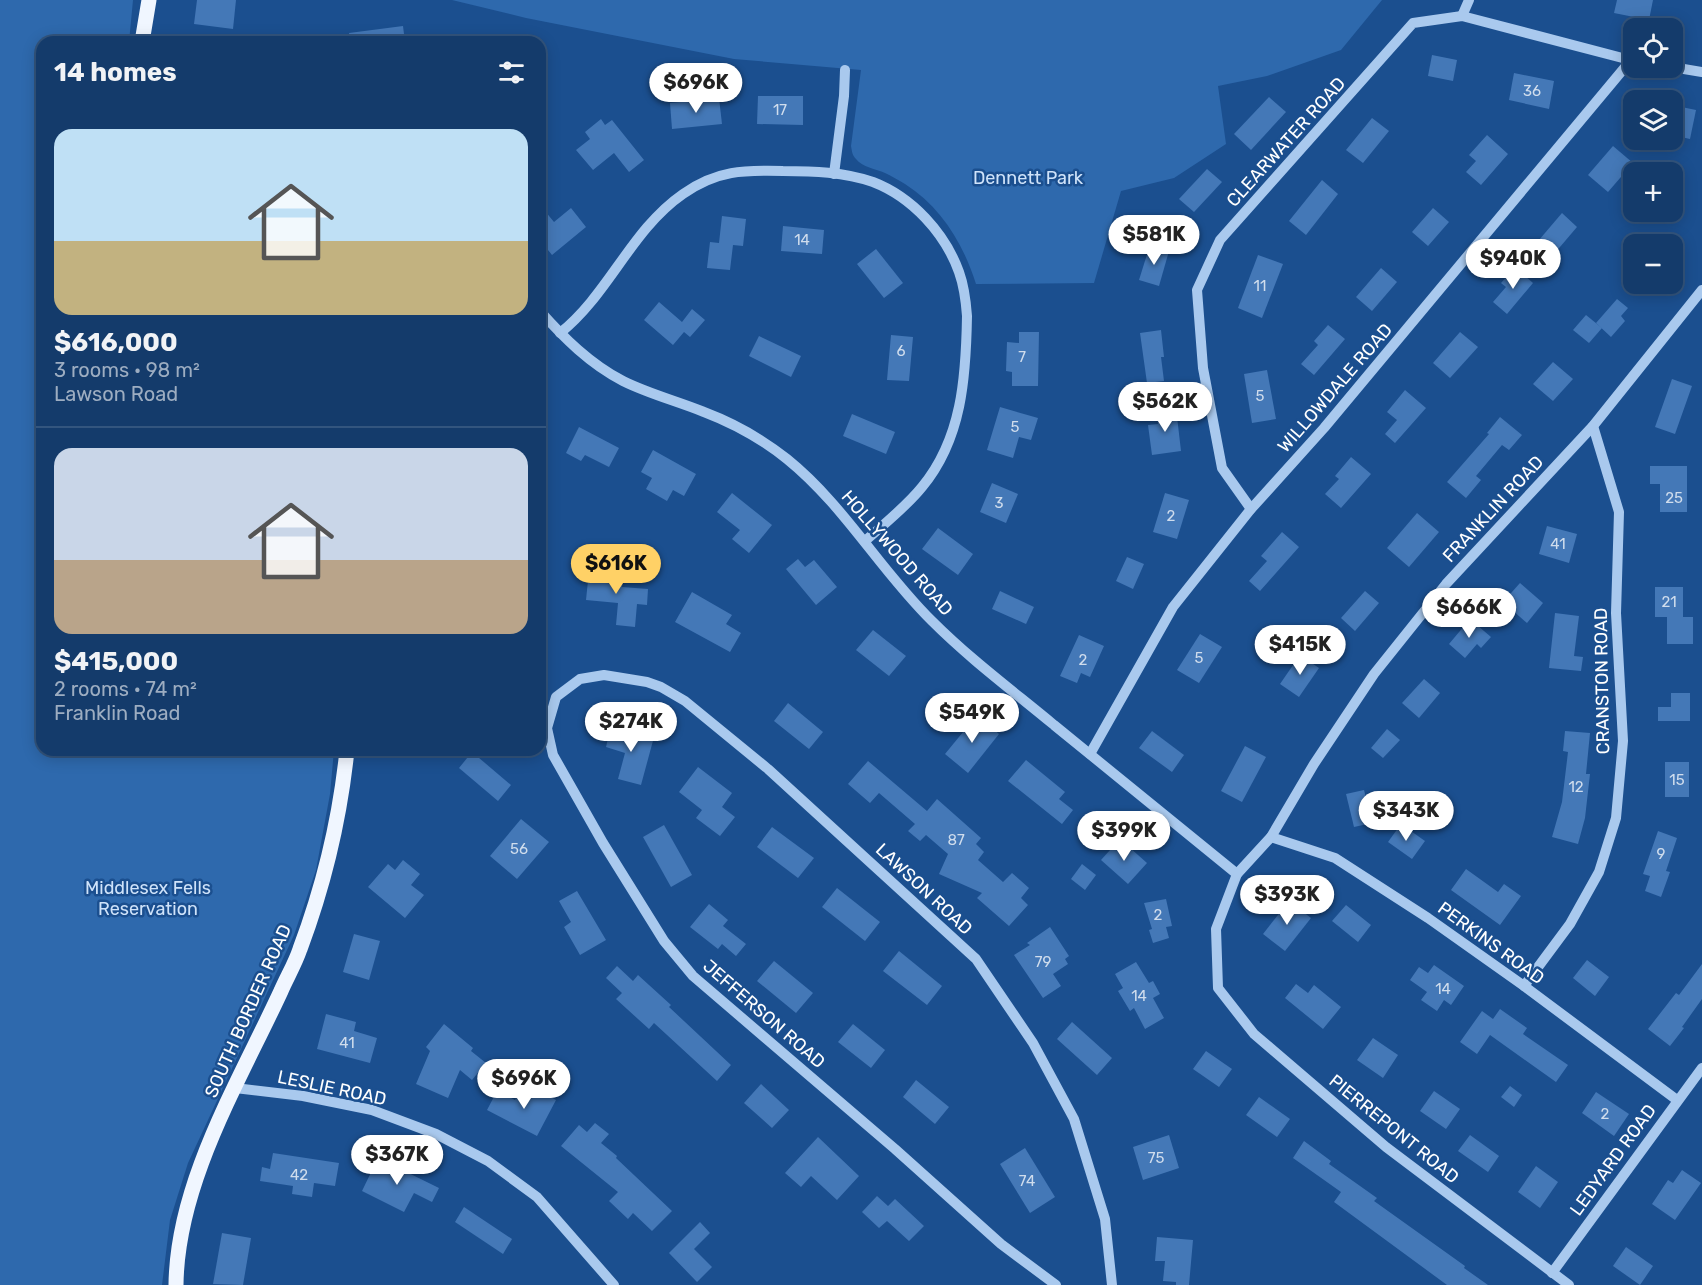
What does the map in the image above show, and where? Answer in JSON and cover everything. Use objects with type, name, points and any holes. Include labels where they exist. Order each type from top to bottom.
[{"type":"main road","points":[[143,36],[149,0]]},
{"type":"main road","name":"SOUTH BORDER ROAD","points":[[176,1285],[176,1260],[187,1206],[209,1145],[303,940],[327,867],[343,786],[346,756]]},
{"type":"street","points":[[1469,0],[1462,16],[1623,59]]},
{"type":"street","name":"CLEARWATER ROAD","points":[[1251,509],[1222,468],[1203,368],[1197,290],[1220,240],[1413,23],[1462,16]]},
{"type":"street","points":[[1683,69],[1702,72]]},
{"type":"street","points":[[834,174],[845,70]]},
{"type":"street","name":"WILLOWDALE ROAD","points":[[1090,754],[1173,607],[1251,509],[1371,373],[1623,72]]},
{"type":"street","points":[[560,333],[579,317],[637,239],[653,222],[682,195],[714,177],[734,172],[794,171],[834,174],[875,183],[898,195],[923,215],[941,237],[960,273],[966,302],[967,328],[960,406],[953,433],[940,462],[922,488],[865,541]]},
{"type":"street","name":"FRANKLIN ROAD","points":[[1218,981],[1216,929],[1237,874],[1271,837],[1314,764],[1374,674],[1446,584],[1593,426],[1702,290]]},
{"type":"street","name":"HOLLYWOOD ROAD","points":[[546,318],[582,353],[613,375],[661,397],[726,421],[749,433],[800,470],[865,541],[888,573],[932,622],[998,679],[1237,874]]},
{"type":"street","name":"CRANSTON ROAD","points":[[1524,986],[1570,924],[1599,872],[1616,818],[1623,741],[1616,613],[1619,512],[1593,426]]},
{"type":"street","name":"LAWSON ROAD","points":[[556,697],[580,679],[604,675],[647,682],[685,701],[768,769],[976,959],[1033,1043],[1074,1119],[1105,1219],[1112,1285]]},
{"type":"street","name":"JEFFERSON ROAD","points":[[556,697],[547,728],[553,755],[603,843],[664,941],[693,976],[895,1149],[1001,1244],[1056,1285]]},
{"type":"street","name":"PERKINS ROAD","points":[[1271,837],[1335,858],[1428,918],[1677,1100]]},
{"type":"street","name":"PIERREPONT ROAD","points":[[1218,981],[1218,988],[1254,1034],[1386,1147],[1569,1285]]},
{"type":"street","name":"LEDYARD ROAD","points":[[1552,1273],[1702,1068]]},
{"type":"street","name":"LESLIE ROAD","points":[[235,1088],[303,1096],[372,1110],[436,1134],[478,1155],[537,1197],[614,1285]]},
{"type":"green space","name":"Middlesex Fells Reservation","points":[[0,0],[133,0],[130,36],[36,36],[36,756],[333,756],[330,794],[316,870],[294,935],[188,1163],[170,1220],[162,1285],[0,1285]]},
{"type":"green space","name":"Dennett Park","points":[[452,0],[1382,0],[1341,50],[1267,76],[1218,86],[1226,144],[1174,178],[1121,191],[1094,283],[976,284],[957,240],[940,215],[918,193],[905,184],[888,174],[869,168],[854,156],[851,146],[861,70],[734,59],[526,18]]},
{"type":"building","points":[[197,0],[236,0],[233,29],[194,24]]},
{"type":"building","points":[[1617,0],[1653,0],[1649,18],[1614,13]]},
{"type":"building","points":[[403,26],[404,36],[349,36],[349,33]]},
{"type":"building","points":[[1432,55],[1457,60],[1453,81],[1428,76]]},
{"type":"building","points":[[1514,73],[1554,81],[1549,109],[1509,100]]},
{"type":"building","points":[[758,96],[803,96],[803,125],[757,124]]},
{"type":"building","points":[[1269,97],[1286,112],[1251,150],[1234,134]]},
{"type":"building","points":[[719,98],[722,124],[672,129],[670,103]]},
{"type":"building","points":[[1683,107],[1696,110],[1690,139],[1683,137]]},
{"type":"building","points":[[1372,118],[1389,131],[1363,163],[1346,150]]},
{"type":"building","points":[[601,119],[605,125],[612,120],[644,160],[629,172],[614,153],[593,170],[576,150],[590,139],[585,132]]},
{"type":"building","points":[[1487,135],[1508,154],[1481,185],[1466,172],[1476,161],[1469,155]]},
{"type":"building","points":[[1613,146],[1632,162],[1623,162],[1623,175],[1608,192],[1588,175]]},
{"type":"building","points":[[1207,169],[1222,182],[1194,212],[1179,199]]},
{"type":"building","points":[[1322,180],[1338,194],[1306,235],[1289,221]]},
{"type":"building","points":[[571,208],[586,227],[552,255],[546,248],[546,212],[554,222]]},
{"type":"building","points":[[1433,208],[1449,222],[1428,246],[1412,232]]},
{"type":"building","points":[[1562,213],[1577,227],[1554,254],[1539,240]]},
{"type":"building","points":[[722,216],[746,219],[743,246],[733,245],[730,270],[707,268],[710,242],[719,243]]},
{"type":"building","points":[[783,226],[824,230],[822,254],[781,251]]},
{"type":"building","points":[[1150,245],[1169,251],[1159,286],[1139,280]]},
{"type":"building","points":[[876,249],[903,283],[884,298],[857,264]]},
{"type":"building","points":[[1258,255],[1283,264],[1262,318],[1238,308]]},
{"type":"building","points":[[1515,267],[1533,283],[1507,314],[1493,302],[1506,287],[1501,283]]},
{"type":"building","points":[[1381,268],[1397,282],[1372,311],[1356,297]]},
{"type":"building","points":[[1617,299],[1628,308],[1621,316],[1625,321],[1611,337],[1596,323]]},
{"type":"building","points":[[659,302],[682,322],[692,309],[705,320],[690,337],[684,332],[673,345],[644,320]]},
{"type":"building","points":[[1586,315],[1602,328],[1589,343],[1573,330]]},
{"type":"building","points":[[1328,325],[1345,339],[1314,375],[1301,364],[1318,345],[1314,341]]},
{"type":"building","points":[[1161,330],[1164,381],[1147,383],[1140,333]]},
{"type":"building","points":[[1019,332],[1039,332],[1038,386],[1012,386],[1012,372],[1006,371],[1007,342],[1019,343]]},
{"type":"building","points":[[1460,332],[1478,347],[1450,378],[1433,363]]},
{"type":"building","points":[[891,335],[913,337],[909,381],[887,380]]},
{"type":"building","points":[[759,336],[801,356],[791,377],[749,356]]},
{"type":"building","points":[[1553,362],[1573,379],[1553,401],[1533,384]]},
{"type":"building","points":[[1267,370],[1276,419],[1252,423],[1244,374]]},
{"type":"building","points":[[1672,379],[1692,386],[1675,434],[1655,427]]},
{"type":"building","points":[[1405,390],[1426,408],[1395,443],[1385,434],[1397,420],[1387,412]]},
{"type":"building","points":[[1000,407],[1038,418],[1031,440],[1019,437],[1013,458],[987,450]]},
{"type":"building","points":[[1176,408],[1181,451],[1152,455],[1148,425],[1158,424],[1156,410]]},
{"type":"building","points":[[852,414],[895,432],[886,454],[843,436]]},
{"type":"building","points":[[1500,417],[1522,435],[1509,450],[1502,445],[1476,476],[1481,480],[1466,498],[1447,482],[1489,434],[1487,433]]},
{"type":"building","points":[[579,427],[619,448],[609,467],[585,455],[581,461],[566,453]]},
{"type":"building","points":[[653,450],[696,474],[684,496],[673,490],[667,501],[646,489],[652,478],[641,472]]},
{"type":"building","points":[[1351,457],[1371,474],[1341,508],[1325,494],[1339,479],[1335,476]]},
{"type":"building","points":[[1650,466],[1687,466],[1687,512],[1660,512],[1660,484],[1650,484]]},
{"type":"building","points":[[992,483],[1018,494],[1006,523],[980,512]]},
{"type":"building","points":[[732,493],[772,525],[749,553],[732,539],[740,530],[717,512]]},
{"type":"building","points":[[1165,493],[1189,500],[1177,539],[1153,532]]},
{"type":"building","points":[[1417,513],[1439,532],[1409,567],[1387,548]]},
{"type":"building","points":[[1547,526],[1577,534],[1569,563],[1539,554]]},
{"type":"building","points":[[938,528],[973,554],[958,575],[922,549]]},
{"type":"building","points":[[1282,532],[1299,547],[1260,591],[1249,581],[1267,561],[1261,556]]},
{"type":"building","points":[[1127,557],[1144,564],[1133,589],[1116,581]]},
{"type":"building","points":[[798,559],[805,567],[814,560],[837,587],[816,605],[786,569]]},
{"type":"building","points":[[589,571],[624,574],[622,587],[648,589],[647,605],[637,604],[635,627],[616,625],[618,603],[586,600]]},
{"type":"building","points":[[1520,583],[1543,603],[1527,623],[1503,602]]},
{"type":"building","points":[[1655,587],[1683,587],[1683,617],[1693,617],[1693,644],[1667,644],[1667,617],[1655,617]]},
{"type":"building","points":[[1000,591],[1034,607],[1026,624],[992,609]]},
{"type":"building","points":[[1365,591],[1379,603],[1355,631],[1341,618]]},
{"type":"building","points":[[692,592],[732,615],[726,624],[741,633],[730,652],[675,622]]},
{"type":"building","points":[[1555,613],[1579,616],[1574,656],[1583,657],[1581,671],[1549,668]]},
{"type":"building","points":[[1470,619],[1491,637],[1481,648],[1477,644],[1465,658],[1449,644]]},
{"type":"building","points":[[873,630],[906,656],[889,676],[856,650]]},
{"type":"building","points":[[1200,634],[1222,647],[1199,683],[1177,670]]},
{"type":"building","points":[[1079,635],[1104,646],[1090,677],[1081,673],[1077,683],[1060,676]]},
{"type":"building","points":[[1300,655],[1319,668],[1299,697],[1280,684]]},
{"type":"building","points":[[1424,679],[1440,693],[1419,718],[1402,703]]},
{"type":"building","points":[[1671,693],[1690,693],[1690,721],[1658,721],[1658,707],[1671,707]]},
{"type":"building","points":[[788,703],[823,732],[809,749],[774,721]]},
{"type":"building","points":[[977,715],[999,734],[968,773],[945,754]]},
{"type":"building","points":[[611,726],[654,737],[641,785],[618,779],[625,753],[606,747]]},
{"type":"building","points":[[1387,729],[1400,740],[1383,758],[1371,748]]},
{"type":"building","points":[[1152,731],[1184,755],[1172,772],[1139,748]]},
{"type":"building","points":[[1565,731],[1590,733],[1586,774],[1590,774],[1585,818],[1578,844],[1552,837],[1562,802],[1568,752],[1563,751]]},
{"type":"building","points":[[1245,746],[1266,757],[1242,802],[1221,791]]},
{"type":"building","points":[[469,756],[477,756],[511,785],[498,801],[459,768]]},
{"type":"building","points":[[1026,760],[1065,792],[1059,799],[1073,810],[1062,824],[1008,781]]},
{"type":"building","points":[[868,761],[927,811],[937,799],[981,838],[976,844],[984,852],[978,860],[1003,882],[1012,873],[1029,888],[1021,898],[1028,905],[1009,926],[977,898],[982,893],[939,874],[948,854],[926,835],[920,841],[908,831],[915,824],[879,793],[870,803],[848,784]]},
{"type":"building","points":[[1665,762],[1689,762],[1689,797],[1665,797]]},
{"type":"building","points":[[698,767],[732,793],[722,807],[735,817],[720,836],[696,818],[702,810],[679,792]]},
{"type":"building","points":[[1364,790],[1372,823],[1354,827],[1346,794]]},
{"type":"building","points":[[521,819],[549,842],[517,879],[490,856]]},
{"type":"building","points":[[1401,824],[1425,841],[1412,859],[1388,842]]},
{"type":"building","points":[[664,825],[692,875],[671,887],[643,837]]},
{"type":"building","points":[[772,827],[814,858],[798,878],[757,847]]},
{"type":"building","points":[[1658,831],[1677,838],[1666,871],[1670,872],[1661,897],[1645,891],[1650,876],[1643,874]]},
{"type":"building","points":[[1120,839],[1147,863],[1128,884],[1101,860]]},
{"type":"building","points":[[403,860],[420,874],[411,885],[424,895],[405,918],[368,887],[388,864],[395,870]]},
{"type":"building","points":[[1082,864],[1096,875],[1085,890],[1071,879]]},
{"type":"building","points":[[1466,869],[1498,892],[1504,884],[1521,896],[1500,925],[1451,890]]},
{"type":"building","points":[[837,888],[880,922],[865,941],[822,907]]},
{"type":"building","points":[[577,891],[606,940],[580,955],[564,927],[571,922],[559,901]]},
{"type":"building","points":[[1166,899],[1172,926],[1166,927],[1169,938],[1153,943],[1149,930],[1152,929],[1144,903]]},
{"type":"building","points":[[1289,901],[1311,918],[1285,951],[1263,934]]},
{"type":"building","points":[[709,904],[728,920],[723,926],[746,944],[736,956],[722,944],[718,949],[690,927]]},
{"type":"building","points":[[1346,905],[1371,925],[1358,942],[1332,921]]},
{"type":"building","points":[[1050,927],[1069,956],[1065,959],[1068,964],[1053,974],[1061,986],[1043,998],[1014,955],[1030,945],[1027,943]]},
{"type":"building","points":[[354,934],[380,941],[369,980],[343,972]]},
{"type":"building","points":[[899,951],[942,986],[927,1005],[883,971]]},
{"type":"building","points":[[1587,960],[1609,977],[1595,996],[1573,978]]},
{"type":"building","points":[[774,961],[813,993],[796,1013],[757,981]]},
{"type":"building","points":[[1136,962],[1149,983],[1153,981],[1160,994],[1153,998],[1164,1018],[1145,1029],[1134,1008],[1130,1011],[1118,991],[1123,988],[1115,974]]},
{"type":"building","points":[[1702,964],[1702,999],[1670,1046],[1648,1029],[1676,993],[1679,995]]},
{"type":"building","points":[[1434,965],[1464,986],[1451,1005],[1444,1000],[1437,1011],[1421,1000],[1427,992],[1410,980],[1419,967],[1428,973]]},
{"type":"building","points":[[617,966],[633,981],[638,975],[731,1065],[717,1081],[654,1023],[649,1029],[616,999],[622,993],[606,978]]},
{"type":"building","points":[[1296,984],[1308,993],[1314,985],[1341,1007],[1323,1029],[1285,998]]},
{"type":"building","points":[[1500,1009],[1527,1028],[1523,1034],[1568,1065],[1556,1082],[1490,1035],[1477,1054],[1460,1042],[1482,1011],[1493,1019]]},
{"type":"building","points":[[326,1014],[356,1022],[354,1031],[377,1038],[370,1063],[317,1049]]},
{"type":"building","points":[[1072,1022],[1112,1058],[1097,1075],[1057,1039]]},
{"type":"building","points":[[444,1024],[473,1048],[471,1051],[486,1063],[472,1080],[460,1070],[448,1098],[416,1084],[430,1051],[426,1047]]},
{"type":"building","points":[[853,1024],[885,1050],[871,1068],[838,1042]]},
{"type":"building","points":[[1373,1038],[1398,1055],[1383,1078],[1357,1060]]},
{"type":"building","points":[[1206,1051],[1232,1069],[1219,1087],[1193,1069]]},
{"type":"building","points":[[916,1080],[949,1107],[935,1124],[903,1097]]},
{"type":"building","points":[[761,1084],[789,1110],[772,1128],[744,1103]]},
{"type":"building","points":[[1510,1086],[1522,1095],[1514,1107],[1501,1097]]},
{"type":"building","points":[[536,1089],[556,1100],[537,1136],[487,1110],[497,1091],[515,1100],[520,1090],[532,1096]]},
{"type":"building","points":[[1434,1091],[1460,1109],[1446,1129],[1420,1111]]},
{"type":"building","points":[[1596,1092],[1629,1114],[1614,1136],[1582,1113]]},
{"type":"building","points":[[1259,1097],[1290,1119],[1277,1137],[1246,1115]]},
{"type":"building","points":[[595,1123],[609,1134],[601,1143],[672,1211],[652,1231],[633,1213],[628,1219],[609,1201],[618,1192],[561,1146],[579,1125],[587,1132]]},
{"type":"building","points":[[1169,1135],[1179,1168],[1143,1180],[1133,1147]]},
{"type":"building","points":[[1470,1135],[1499,1156],[1488,1172],[1458,1151]]},
{"type":"building","points":[[818,1137],[859,1176],[837,1200],[811,1176],[801,1187],[785,1173]]},
{"type":"building","points":[[1304,1141],[1331,1161],[1329,1164],[1377,1198],[1374,1201],[1488,1285],[1447,1285],[1334,1202],[1341,1192],[1293,1158]]},
{"type":"building","points":[[1025,1148],[1055,1197],[1030,1213],[1000,1164]]},
{"type":"building","points":[[273,1153],[339,1163],[335,1186],[314,1183],[312,1197],[292,1194],[293,1186],[260,1181],[262,1167],[270,1169]]},
{"type":"building","points":[[378,1158],[439,1188],[432,1202],[414,1193],[404,1212],[362,1191]]},
{"type":"building","points":[[1536,1166],[1558,1182],[1540,1208],[1518,1192]]},
{"type":"building","points":[[1682,1170],[1701,1183],[1675,1220],[1652,1204],[1668,1180],[1673,1183]]},
{"type":"building","points":[[877,1196],[888,1206],[895,1199],[924,1226],[909,1241],[887,1221],[879,1228],[862,1212]]},
{"type":"building","points":[[464,1207],[512,1239],[503,1254],[455,1222]]},
{"type":"building","points":[[700,1222],[710,1233],[694,1249],[712,1267],[697,1282],[669,1253]]},
{"type":"building","points":[[222,1233],[251,1238],[243,1285],[213,1284]]},
{"type":"building","points":[[1157,1237],[1193,1240],[1189,1285],[1176,1285],[1176,1282],[1163,1281],[1165,1261],[1155,1261]]},
{"type":"building","points":[[1626,1247],[1653,1266],[1640,1285],[1613,1266]]}]
